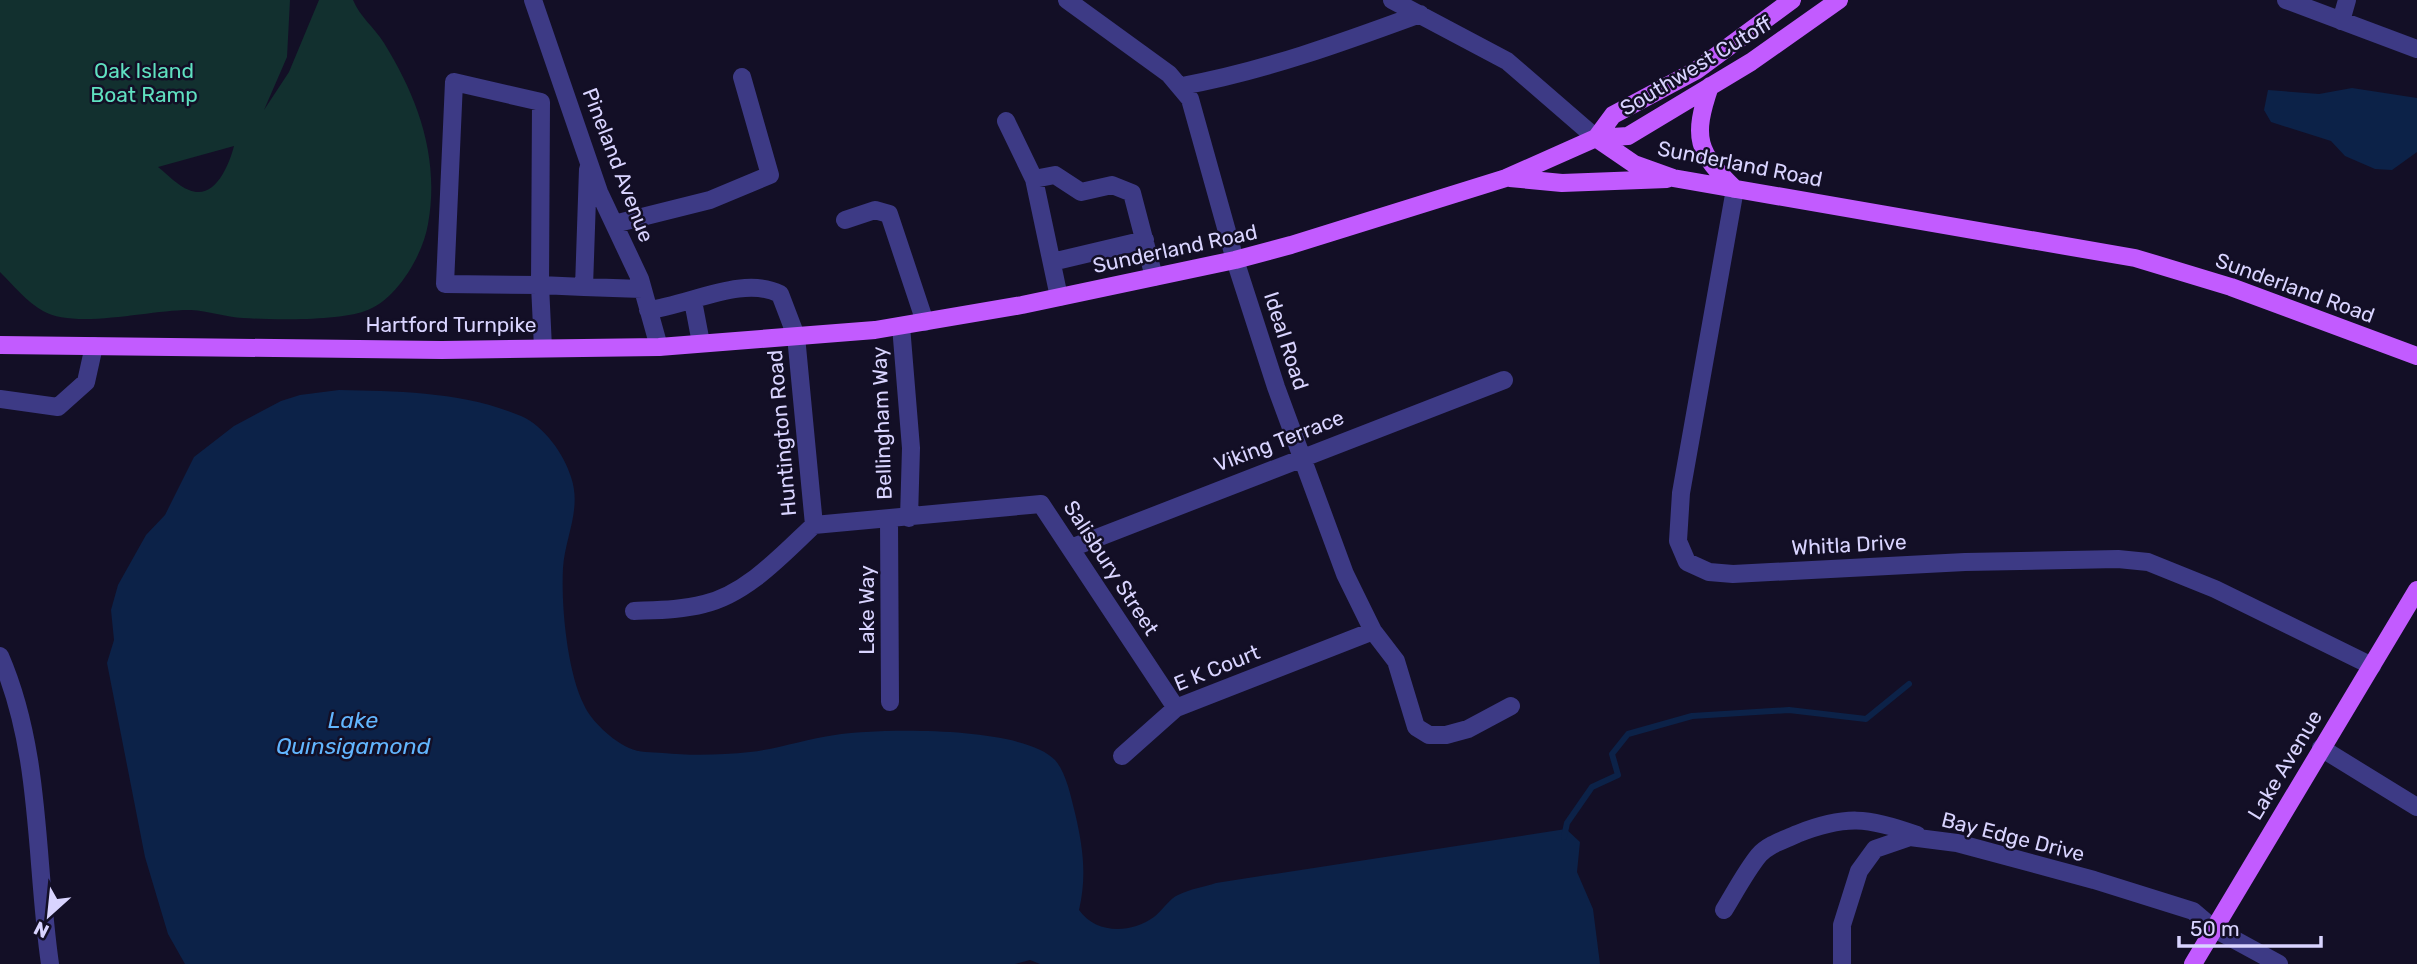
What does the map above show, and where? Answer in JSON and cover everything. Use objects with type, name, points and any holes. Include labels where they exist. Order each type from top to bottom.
[{"type":"main road","name":"Southwest Cutoff","points":[[1596,138],[1613,115],[1697,70],[1792,0]]},
{"type":"main road","name":"Southwest Cutoff","points":[[1596,138],[1628,136],[1780,43],[1839,0]]},
{"type":"main road","points":[[1710,86],[1700,125],[1702,149],[1711,165],[1735,189]]},
{"type":"main road","name":"Sunderland Road","points":[[901,326],[1059,297],[1235,260],[1392,216],[1506,178],[1596,138],[1634,164],[1674,178],[2136,258],[2231,287],[2417,356]]},
{"type":"main road","points":[[1506,178],[1562,183],[1633,182],[1674,178]]},
{"type":"main road","name":"Hartford Turnpike","points":[[0,345],[659,347],[901,326]]},
{"type":"main road","name":"Lake Avenue","points":[[2193,964],[2417,590]]},
{"type":"street","name":"Pineland Avenue","points":[[533,0],[588,160],[642,289],[659,347]]},
{"type":"street","points":[[1067,0],[1182,86],[1230,77],[1319,51],[1420,14]]},
{"type":"street","points":[[1392,0],[1507,61],[1596,138]]},
{"type":"street","points":[[2286,0],[2417,49]]},
{"type":"street","points":[[2341,21],[2347,0]]},
{"type":"street","points":[[614,225],[710,200],[770,176],[742,77]]},
{"type":"street","points":[[543,348],[540,285],[541,102],[454,82],[445,284],[540,285],[642,289]]},
{"type":"street","name":"Ideal Road","points":[[1182,86],[1190,99],[1235,260],[1345,574],[1373,631],[1396,661],[1413,717],[1422,733],[1446,734],[1468,729],[1511,706]]},
{"type":"street","points":[[1006,121],[1034,179],[1059,297]]},
{"type":"street","points":[[584,287],[588,160]]},
{"type":"street","points":[[1034,179],[1055,175],[1081,192],[1112,185],[1132,193],[1154,277]]},
{"type":"street","name":"Whitla Drive","points":[[1735,189],[1681,493],[1678,541],[1687,562],[1709,572],[1733,574],[1965,562],[2118,559],[2148,562],[2215,589],[2372,666]]},
{"type":"street","points":[[845,220],[875,210],[890,214],[925,322]]},
{"type":"street","points":[[1052,262],[1145,240]]},
{"type":"street","name":"Huntington Road","points":[[648,310],[741,287],[765,286],[780,294],[796,336],[814,525]]},
{"type":"street","points":[[693,301],[701,344]]},
{"type":"street","name":"Bellingham Way","points":[[901,326],[911,448],[909,517]]},
{"type":"street","points":[[0,399],[58,407],[86,382],[94,346]]},
{"type":"street","name":"Viking Terrace","points":[[1071,548],[1302,456],[1504,380]]},
{"type":"street","name":"Salisbury Street","points":[[814,525],[1041,504],[1177,708]]},
{"type":"street","name":"Lake Way","points":[[889,519],[890,702]]},
{"type":"street","points":[[634,611],[707,604],[739,589],[774,563],[814,525]]},
{"type":"street","name":"E K Court","points":[[1122,756],[1177,708],[1373,631]]},
{"type":"street","points":[[0,656],[16,698],[29,745],[51,962]]},
{"type":"street","points":[[2321,748],[2417,807]]},
{"type":"street","points":[[1724,909],[1761,853],[1775,843],[1832,822],[1849,819],[1879,821],[1930,839]]},
{"type":"street","name":"Bay Edge Drive","points":[[1842,964],[1842,925],[1859,871],[1875,849],[1894,840],[1910,837],[1957,843],[2193,911],[2213,928],[2279,964]]},
{"type":"green space","name":"Oak Island Boat Ramp","points":[[0,0],[290,0],[287,57],[264,110],[289,72],[319,0],[353,0],[359,12],[384,43],[407,85],[423,129],[428,152],[431,200],[428,224],[414,263],[397,287],[376,306],[338,317],[305,319],[243,318],[191,310],[75,319],[43,311],[0,272]],"holes":[[[234,146],[213,186],[198,192],[181,186],[158,167]]]},
{"type":"water","points":[[2352,88],[2417,98],[2417,152],[2392,170],[2375,169],[2345,156],[2331,141],[2271,122],[2264,110],[2268,90],[2319,94]]},
{"type":"water","name":"Lake Quinsigamond","points":[[339,390],[431,394],[477,402],[521,416],[538,427],[552,442],[568,468],[575,500],[563,568],[564,619],[573,674],[584,705],[597,724],[629,748],[641,752],[674,754],[729,754],[761,751],[835,735],[916,731],[983,735],[1038,749],[1059,765],[1072,800],[1083,862],[1079,910],[1095,924],[1114,929],[1145,923],[1178,895],[1216,883],[1566,829],[1580,842],[1577,872],[1593,909],[1600,964],[1040,964],[1030,960],[1015,964],[185,964],[168,934],[145,857],[107,663],[114,640],[111,610],[118,585],[146,535],[165,515],[194,457],[234,426],[281,401],[300,395]]},
{"type":"waterway","points":[[1564,837],[1567,823],[1592,787],[1618,775],[1612,754],[1628,734],[1692,716],[1789,710],[1866,719],[1909,684]]}]
